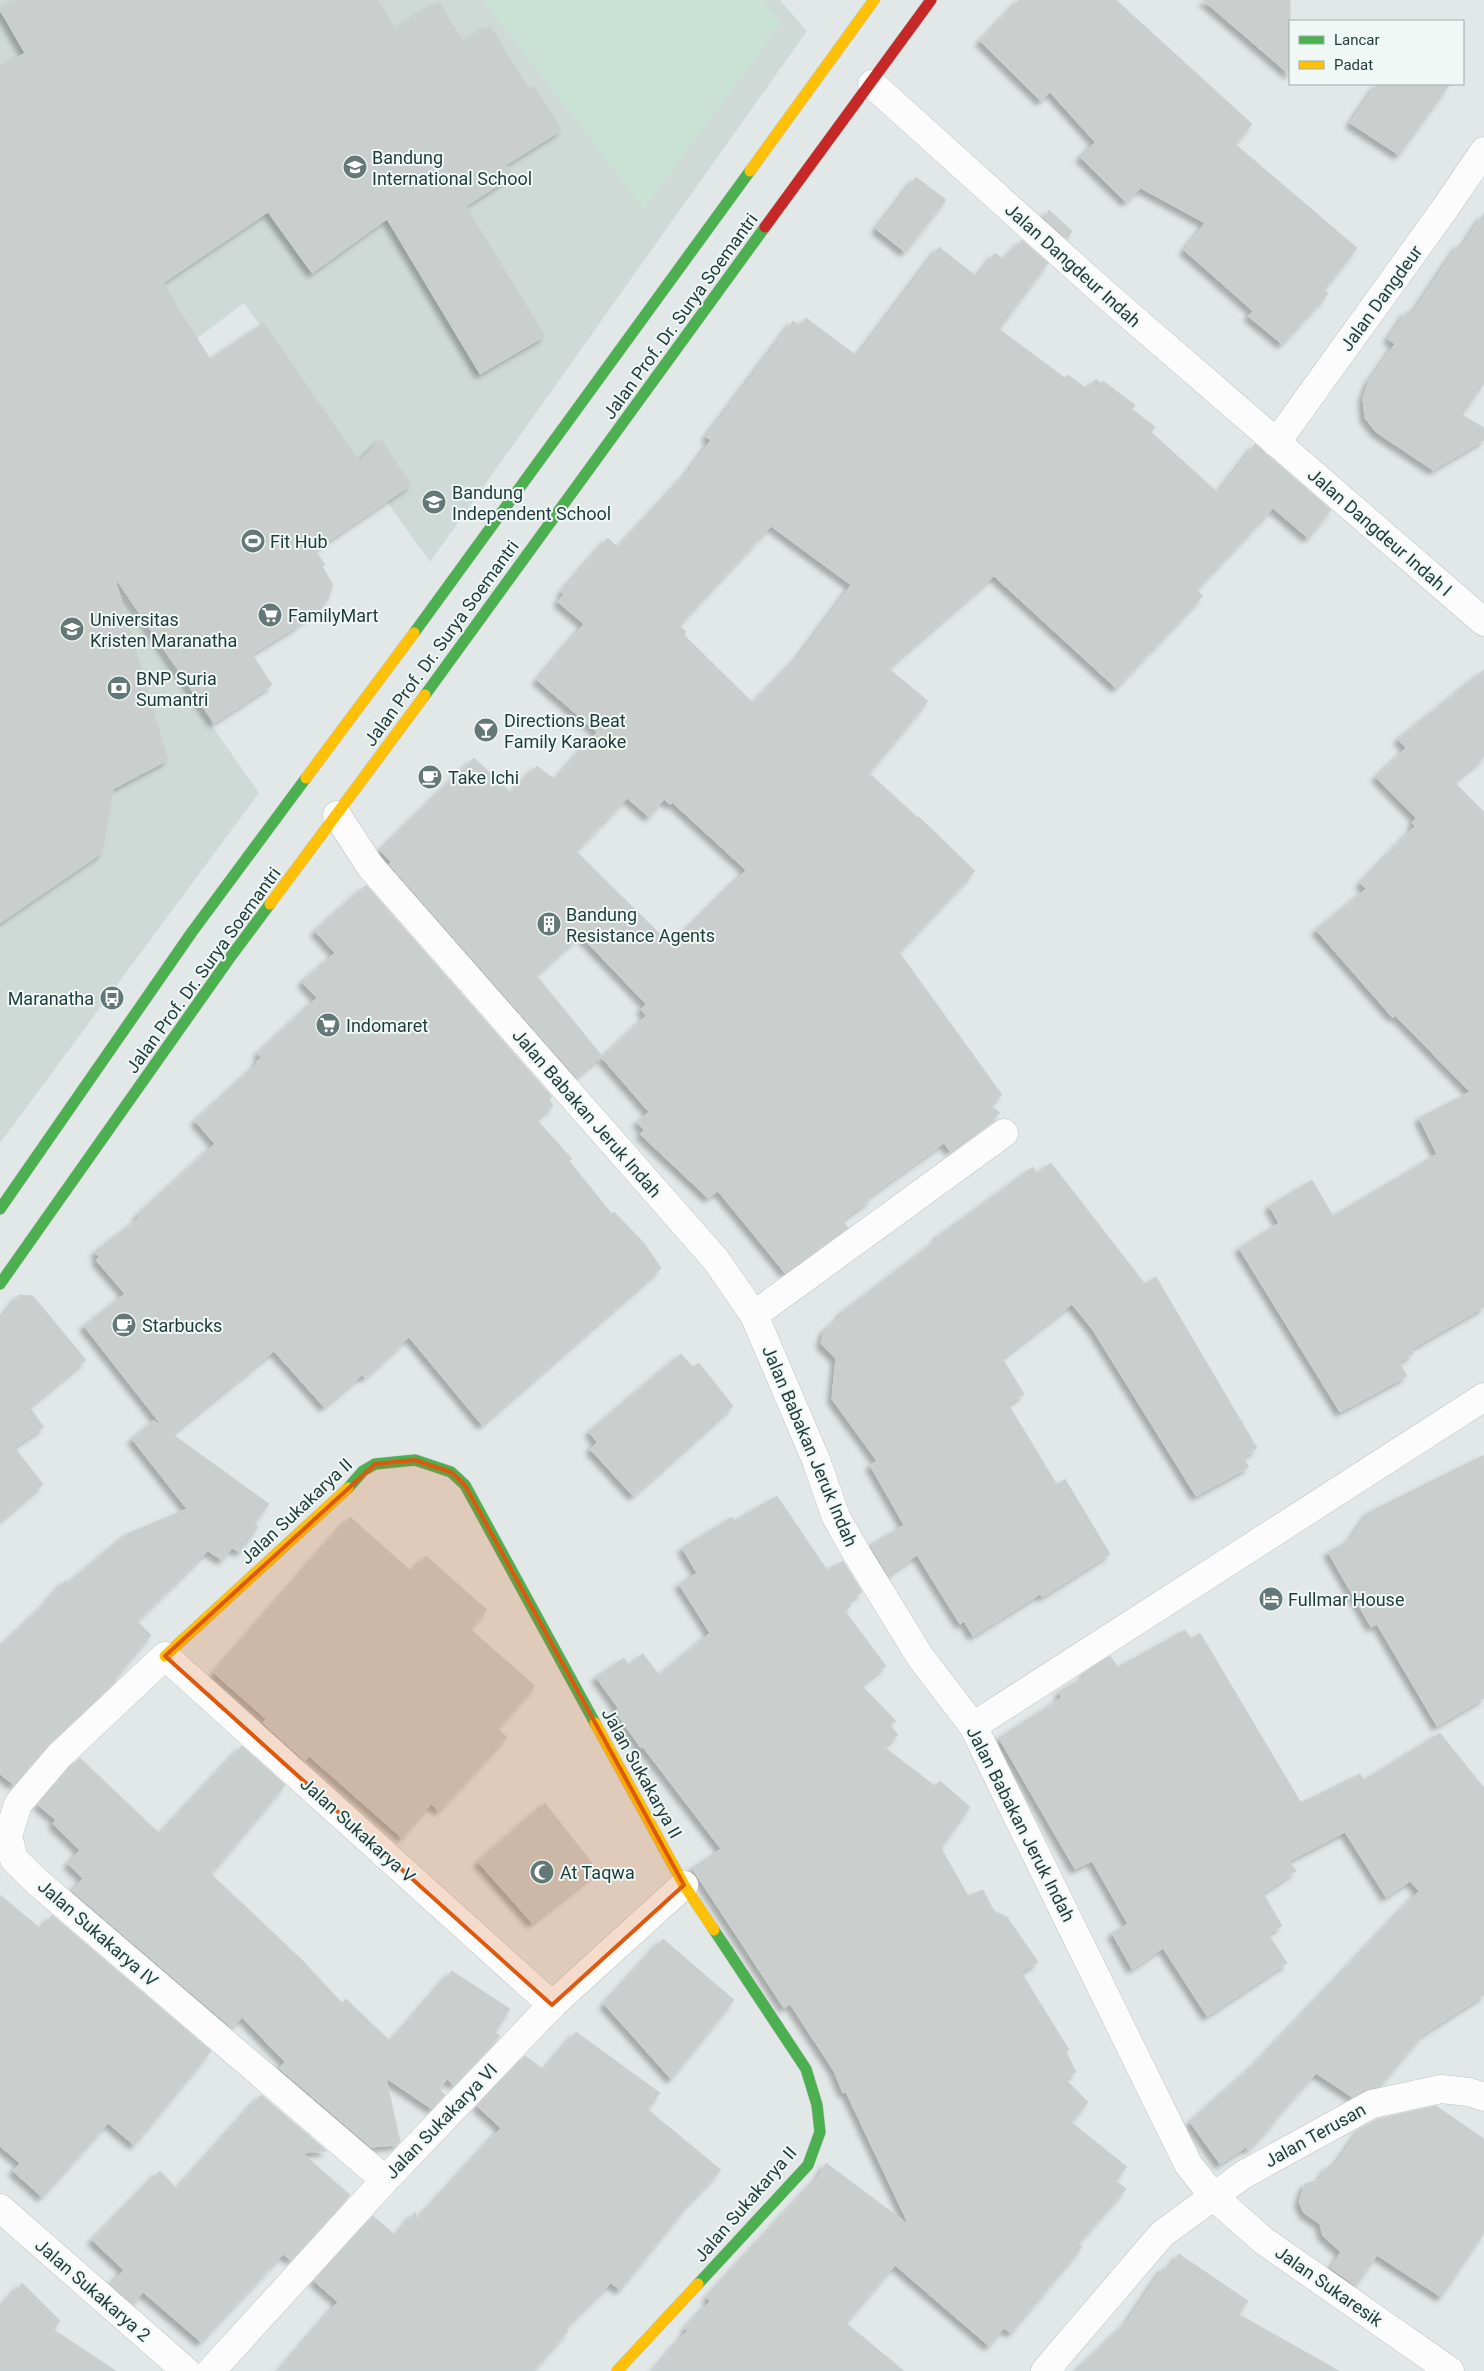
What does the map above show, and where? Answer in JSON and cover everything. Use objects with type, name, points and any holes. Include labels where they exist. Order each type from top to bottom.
[{"type":"main road","name":"Jalan Prof. Dr. Surya Soemantri","points":[[0,1209],[192,932],[469,559],[874,0]]},
{"type":"main road","name":"Jalan Prof. Dr. Surya Soemantri","points":[[0,1284],[229,959],[337,815],[872,84],[931,0]]},
{"type":"main road","name":"Jalan Sukakarya II","points":[[165,1656],[339,1496],[363,1471],[375,1464],[415,1460],[444,1469],[465,1485],[684,1885],[806,2069],[817,2105],[820,2132],[808,2165],[617,2371]]},
{"type":"street","name":"Jalan Dangdeur Indah","points":[[872,84],[1092,284],[1276,443]]},
{"type":"street","name":"Jalan Dangdeur","points":[[1276,443],[1446,208],[1484,151]]},
{"type":"street","name":"Jalan Dangdeur Indah I","points":[[1276,443],[1484,622]]},
{"type":"street","name":"Jalan Babakan Jeruk Indah","points":[[337,815],[370,866],[716,1260],[754,1315],[816,1460],[836,1517],[921,1658],[973,1726],[1188,2164],[1213,2196]]},
{"type":"street","points":[[754,1315],[1004,1133]]},
{"type":"street","points":[[973,1726],[1484,1398]]},
{"type":"street","name":"Jalan Sukakarya V","points":[[165,1656],[552,2004]]},
{"type":"street","name":"Jalan Sukakarya IV","points":[[165,1656],[59,1756],[18,1804],[8,1836],[14,1859],[35,1880],[385,2180]]},
{"type":"street","name":"Jalan Sukakarya VI","points":[[211,2371],[385,2180],[552,2004],[684,1885]]},
{"type":"street","name":"Jalan Terusan","points":[[1045,2371],[1162,2234],[1243,2175],[1372,2104],[1441,2089],[1469,2092],[1484,2097]]},
{"type":"street","name":"Jalan Sukaresik","points":[[1213,2196],[1264,2241],[1450,2371]]},
{"type":"street","name":"Jalan Sukakarya 2","points":[[0,2208],[186,2371]]},
{"type":"highlighted area","points":[[415,1460],[451,1472],[465,1485],[684,1885],[552,2005],[165,1656],[375,1464]]},
{"type":"shaded area","name":"Bandung International School","points":[[0,0],[780,0],[807,31],[430,562],[244,303],[30,465],[259,793],[0,1143]]},
{"type":"green space","points":[[483,0],[762,0],[782,22],[644,209]]},
{"type":"building","points":[[16,0],[378,0],[396,29],[439,2],[464,42],[490,26],[529,89],[534,86],[562,130],[506,165],[513,176],[466,206],[545,336],[480,374],[387,219],[312,273],[268,212],[163,283],[210,359],[264,323],[359,461],[381,439],[411,485],[315,550],[325,565],[322,566],[333,585],[328,600],[296,627],[252,654],[272,685],[214,723],[114,576],[168,760],[113,789],[102,853],[0,923],[0,68],[25,53],[0,10]]},
{"type":"building","points":[[1019,0],[1116,0],[1252,124],[1235,144],[1357,248],[1324,290],[1328,294],[1282,344],[1248,316],[1253,311],[1184,250],[1205,223],[1141,188],[1126,202],[1080,157],[1095,142],[1050,92],[1041,101],[980,41]]},
{"type":"building","points":[[1203,0],[1290,0],[1289,74]]},
{"type":"building","points":[[1376,85],[1449,85],[1399,155],[1350,123]]},
{"type":"building","points":[[916,177],[946,200],[905,252],[876,229]]},
{"type":"building","points":[[1049,210],[1072,231],[1067,239],[1043,217]]},
{"type":"building","points":[[1484,213],[1484,383],[1462,415],[1484,428],[1484,440],[1433,470],[1376,432],[1365,418],[1363,398],[1369,381],[1395,344],[1388,339],[1407,311],[1412,314],[1459,244],[1462,247]]},
{"type":"building","points":[[1022,240],[1048,263],[999,329],[1065,378],[1068,375],[1087,389],[1096,379],[1102,384],[1103,381],[1135,405],[1132,409],[1155,427],[1151,432],[1218,493],[1255,444],[1331,510],[1308,538],[1273,508],[1196,590],[1203,596],[1116,688],[994,576],[888,668],[928,701],[869,773],[919,817],[975,871],[899,952],[1002,1095],[990,1105],[1000,1113],[950,1151],[944,1143],[868,1197],[870,1200],[842,1220],[848,1228],[785,1273],[718,1191],[708,1198],[640,1134],[644,1130],[637,1122],[649,1112],[602,1058],[646,1016],[641,1009],[646,1004],[580,935],[536,975],[602,1056],[576,1077],[389,864],[391,862],[380,850],[474,758],[511,793],[537,766],[555,780],[597,732],[537,680],[584,624],[558,602],[564,594],[561,592],[608,538],[618,548],[688,472],[711,440],[706,437],[793,321],[800,326],[806,318],[857,356],[939,247],[977,277],[995,253],[1004,260]],"holes":[[[771,526],[851,585],[799,656],[753,703],[684,635],[686,632],[679,625]],[[627,798],[649,817],[664,799],[670,805],[672,802],[746,870],[671,945],[576,851]]]},
{"type":"building","points":[[1484,670],[1484,757],[1454,782],[1484,812],[1484,1307],[1411,1349],[1413,1354],[1399,1362],[1407,1376],[1340,1412],[1239,1248],[1279,1223],[1269,1206],[1312,1180],[1333,1216],[1437,1154],[1419,1118],[1470,1092],[1395,1015],[1393,1018],[1316,930],[1366,889],[1360,883],[1415,826],[1412,823],[1416,818],[1376,777],[1406,748],[1398,739]]},
{"type":"building","points":[[366,885],[552,1097],[549,1099],[553,1106],[536,1119],[572,1159],[569,1161],[612,1214],[614,1212],[644,1243],[661,1268],[482,1425],[409,1337],[365,1378],[362,1375],[324,1407],[274,1351],[172,1434],[269,1504],[254,1524],[258,1527],[240,1552],[232,1548],[222,1560],[208,1551],[137,1621],[151,1635],[114,1680],[116,1681],[48,1745],[14,1785],[0,1774],[0,1647],[44,1605],[66,1580],[68,1583],[127,1534],[187,1509],[132,1439],[154,1421],[163,1427],[84,1326],[125,1294],[96,1260],[99,1257],[95,1252],[139,1218],[137,1216],[215,1144],[195,1121],[258,1063],[256,1062],[261,1058],[258,1053],[317,998],[302,982],[335,953],[315,931]]},
{"type":"building","points":[[1051,1163],[1145,1284],[1156,1277],[1257,1448],[1243,1458],[1249,1467],[1196,1496],[1093,1330],[1072,1304],[1002,1358],[1024,1394],[1008,1404],[1057,1485],[1065,1479],[1110,1554],[1042,1597],[1040,1594],[973,1636],[964,1621],[960,1624],[917,1555],[888,1575],[870,1545],[904,1525],[870,1465],[877,1461],[832,1399],[836,1359],[821,1344],[824,1331],[841,1316],[841,1313],[938,1239],[937,1237],[1033,1167],[1037,1173]]},
{"type":"building","points":[[19,1295],[33,1296],[86,1360],[29,1407],[44,1427],[14,1447],[43,1484],[0,1521],[0,1320]]},
{"type":"building","points":[[681,1354],[693,1367],[699,1363],[733,1406],[633,1496],[590,1449],[597,1442],[589,1432]]},
{"type":"building","points":[[1484,1455],[1484,1698],[1437,1726],[1377,1624],[1371,1627],[1328,1552],[1350,1540],[1369,1512]]},
{"type":"building","points":[[777,1496],[827,1570],[843,1561],[862,1592],[848,1601],[851,1606],[845,1611],[886,1666],[861,1685],[896,1721],[890,1725],[898,1735],[884,1747],[935,1786],[940,1781],[970,1807],[941,1848],[968,1896],[983,1890],[994,1911],[1007,1917],[1038,1962],[1021,1972],[1069,2050],[1066,2052],[1076,2072],[1065,2079],[1088,2102],[1071,2122],[1127,2167],[1115,2180],[1126,2189],[1078,2244],[1082,2247],[1011,2333],[1004,2328],[989,2346],[895,2265],[846,2323],[904,2371],[653,2371],[687,2331],[685,2329],[710,2301],[707,2297],[819,2176],[826,2163],[909,2225],[846,2092],[843,2093],[834,2071],[790,2004],[784,2008],[692,1868],[721,1849],[643,1747],[641,1748],[615,1711],[618,1708],[596,1677],[624,1658],[628,1665],[643,1654],[659,1675],[710,1633],[679,1584],[697,1573],[682,1548],[732,1517],[734,1521]]},
{"type":"building","points":[[350,1517],[412,1572],[426,1556],[487,1610],[470,1629],[535,1686],[497,1729],[507,1737],[439,1811],[431,1804],[402,1838],[309,1756],[305,1761],[263,1723],[266,1719],[214,1673]]},
{"type":"building","points":[[1185,1630],[1191,1639],[1200,1633],[1301,1803],[1360,1774],[1364,1780],[1440,1733],[1484,1788],[1484,1995],[1423,2034],[1380,2086],[1365,2090],[1352,2097],[1316,2073],[1273,2121],[1275,2122],[1248,2150],[1246,2147],[1220,2164],[1190,2122],[1256,2063],[1419,1891],[1410,1881],[1386,1897],[1345,1832],[1289,1861],[1296,1871],[1263,1893],[1282,1926],[1268,1934],[1287,1963],[1207,2016],[1163,1948],[1132,1969],[1112,1933],[1128,1924],[1092,1861],[1075,1869],[999,1738],[1061,1698],[1060,1691],[1086,1676],[1084,1673],[1110,1656],[1118,1667]]},
{"type":"building","points":[[242,1746],[285,1785],[211,1874],[302,1960],[342,2003],[346,1999],[391,2042],[452,1971],[510,2009],[495,2032],[500,2036],[454,2085],[447,2079],[439,2089],[445,2095],[432,2109],[386,2078],[400,2142],[396,2145],[371,2147],[279,2068],[285,2062],[242,2017],[232,2028],[72,1891],[83,1878],[68,1864],[80,1850],[53,1824],[56,1820],[38,1805],[80,1758],[160,1834]]},
{"type":"building","points":[[545,1803],[598,1871],[532,1923],[478,1862]]},
{"type":"building","points":[[0,1895],[41,1929],[52,1915],[211,2051],[134,2145],[108,2123],[42,2197],[13,2171],[20,2163],[0,2146]]},
{"type":"building","points":[[663,1939],[734,2000],[671,2079],[604,2004]]},
{"type":"building","points":[[576,2032],[660,2093],[647,2109],[721,2170],[690,2202],[620,2290],[611,2283],[565,2328],[568,2331],[533,2371],[279,2371],[338,2302],[314,2281],[373,2216],[396,2236],[415,2212],[417,2220],[501,2128],[477,2106],[525,2056],[544,2070]]},
{"type":"building","points":[[261,2095],[327,2151],[302,2153],[350,2195],[291,2260],[283,2254],[201,2342],[143,2292],[133,2304],[110,2284],[124,2270],[92,2240],[160,2171],[177,2189]]},
{"type":"building","points":[[1436,2106],[1484,2139],[1484,2233],[1441,2297],[1377,2255],[1356,2286],[1331,2268],[1341,2252],[1323,2236],[1320,2224],[1304,2213],[1299,2202],[1305,2184],[1319,2180],[1329,2165],[1333,2168],[1360,2129],[1378,2119]]},
{"type":"building","points":[[1179,2254],[1248,2301],[1238,2314],[1339,2371],[1076,2371],[1127,2322],[1164,2267],[1168,2270]]},
{"type":"building","points":[[22,2283],[60,2321],[54,2330],[116,2371],[0,2371],[0,2308]]},
{"type":"traffic: fast","points":[[414,633],[750,171]]},
{"type":"traffic: fast","points":[[425,695],[765,227]]},
{"type":"traffic: fast","points":[[0,1209],[192,932],[306,778]]},
{"type":"traffic: fast","points":[[0,1284],[229,959],[270,904]]},
{"type":"traffic: fast","points":[[348,1488],[363,1471],[375,1464],[415,1460],[451,1472],[465,1485],[595,1723]]},
{"type":"traffic: fast","points":[[698,2284],[808,2165],[820,2132],[817,2105],[806,2069],[714,1930]]},
{"type":"traffic: slow","points":[[750,171],[874,0]]},
{"type":"traffic: slow","points":[[306,778],[414,633]]},
{"type":"traffic: slow","points":[[270,904],[425,695]]},
{"type":"traffic: slow","points":[[165,1656],[348,1488]]},
{"type":"traffic: slow","points":[[595,1723],[684,1885],[714,1930]]},
{"type":"traffic: slow","points":[[617,2371],[698,2284]]},
{"type":"traffic: jam","points":[[765,227],[931,0]]},
{"type":"place","name":"Bandung International School","points":[[355,167]]},
{"type":"place","name":"Bandung Independent School","points":[[434,502]]},
{"type":"place","name":"Fit Hub","points":[[253,541]]},
{"type":"place","name":"FamilyMart","points":[[270,615]]},
{"type":"place","name":"Universitas Kristen Maranatha","points":[[72,629]]},
{"type":"place","name":"BNP Suria Sumantri","points":[[119,688]]},
{"type":"place","name":"Directions Beat Family Karaoke","points":[[486,730]]},
{"type":"place","name":"Take Ichi","points":[[430,777]]},
{"type":"place","name":"Bandung Resistance Agents","points":[[549,924]]},
{"type":"place","name":"Maranatha","points":[[112,998]]},
{"type":"place","name":"Indomaret","points":[[328,1025]]},
{"type":"place","name":"Starbucks","points":[[124,1325]]},
{"type":"place","name":"Fullmar House","points":[[1271,1599]]},
{"type":"place","name":"At Taqwa","points":[[542,1872]]}]
